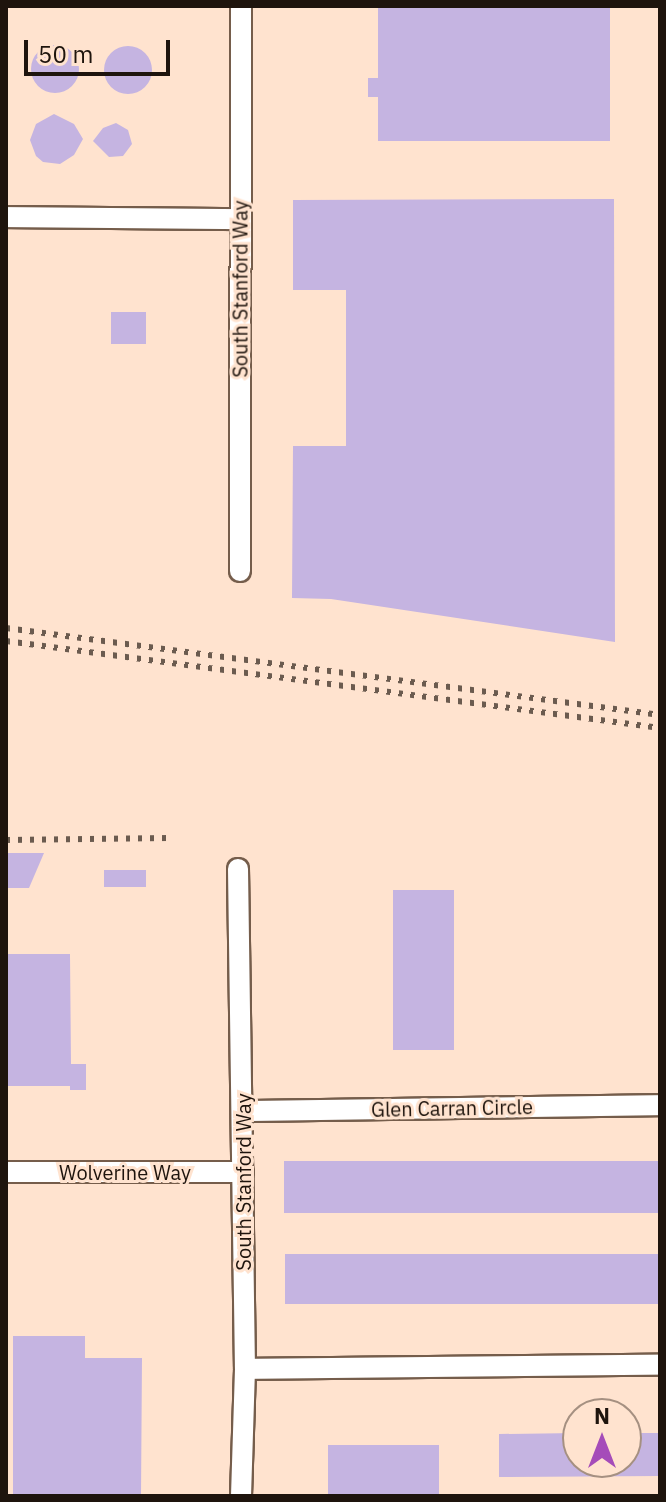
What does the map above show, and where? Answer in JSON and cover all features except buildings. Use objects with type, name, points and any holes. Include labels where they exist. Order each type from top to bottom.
[{"type":"street","name":"South Stanford Way","points":[[240,571],[241,6]]},
{"type":"street","points":[[6,217],[241,219]]},
{"type":"street","name":"South Stanford Way","points":[[238,869],[245,1369],[241,1496]]},
{"type":"street","name":"Glen Carran Circle","points":[[243,1111],[660,1105]]},
{"type":"street","name":"Wolverine Way","points":[[6,1172],[243,1172]]},
{"type":"street","points":[[245,1369],[660,1365]]},
{"type":"railway","points":[[6,628],[660,715]]},
{"type":"railway","points":[[6,641],[660,728]]},
{"type":"railway","points":[[6,840],[169,838]]}]
